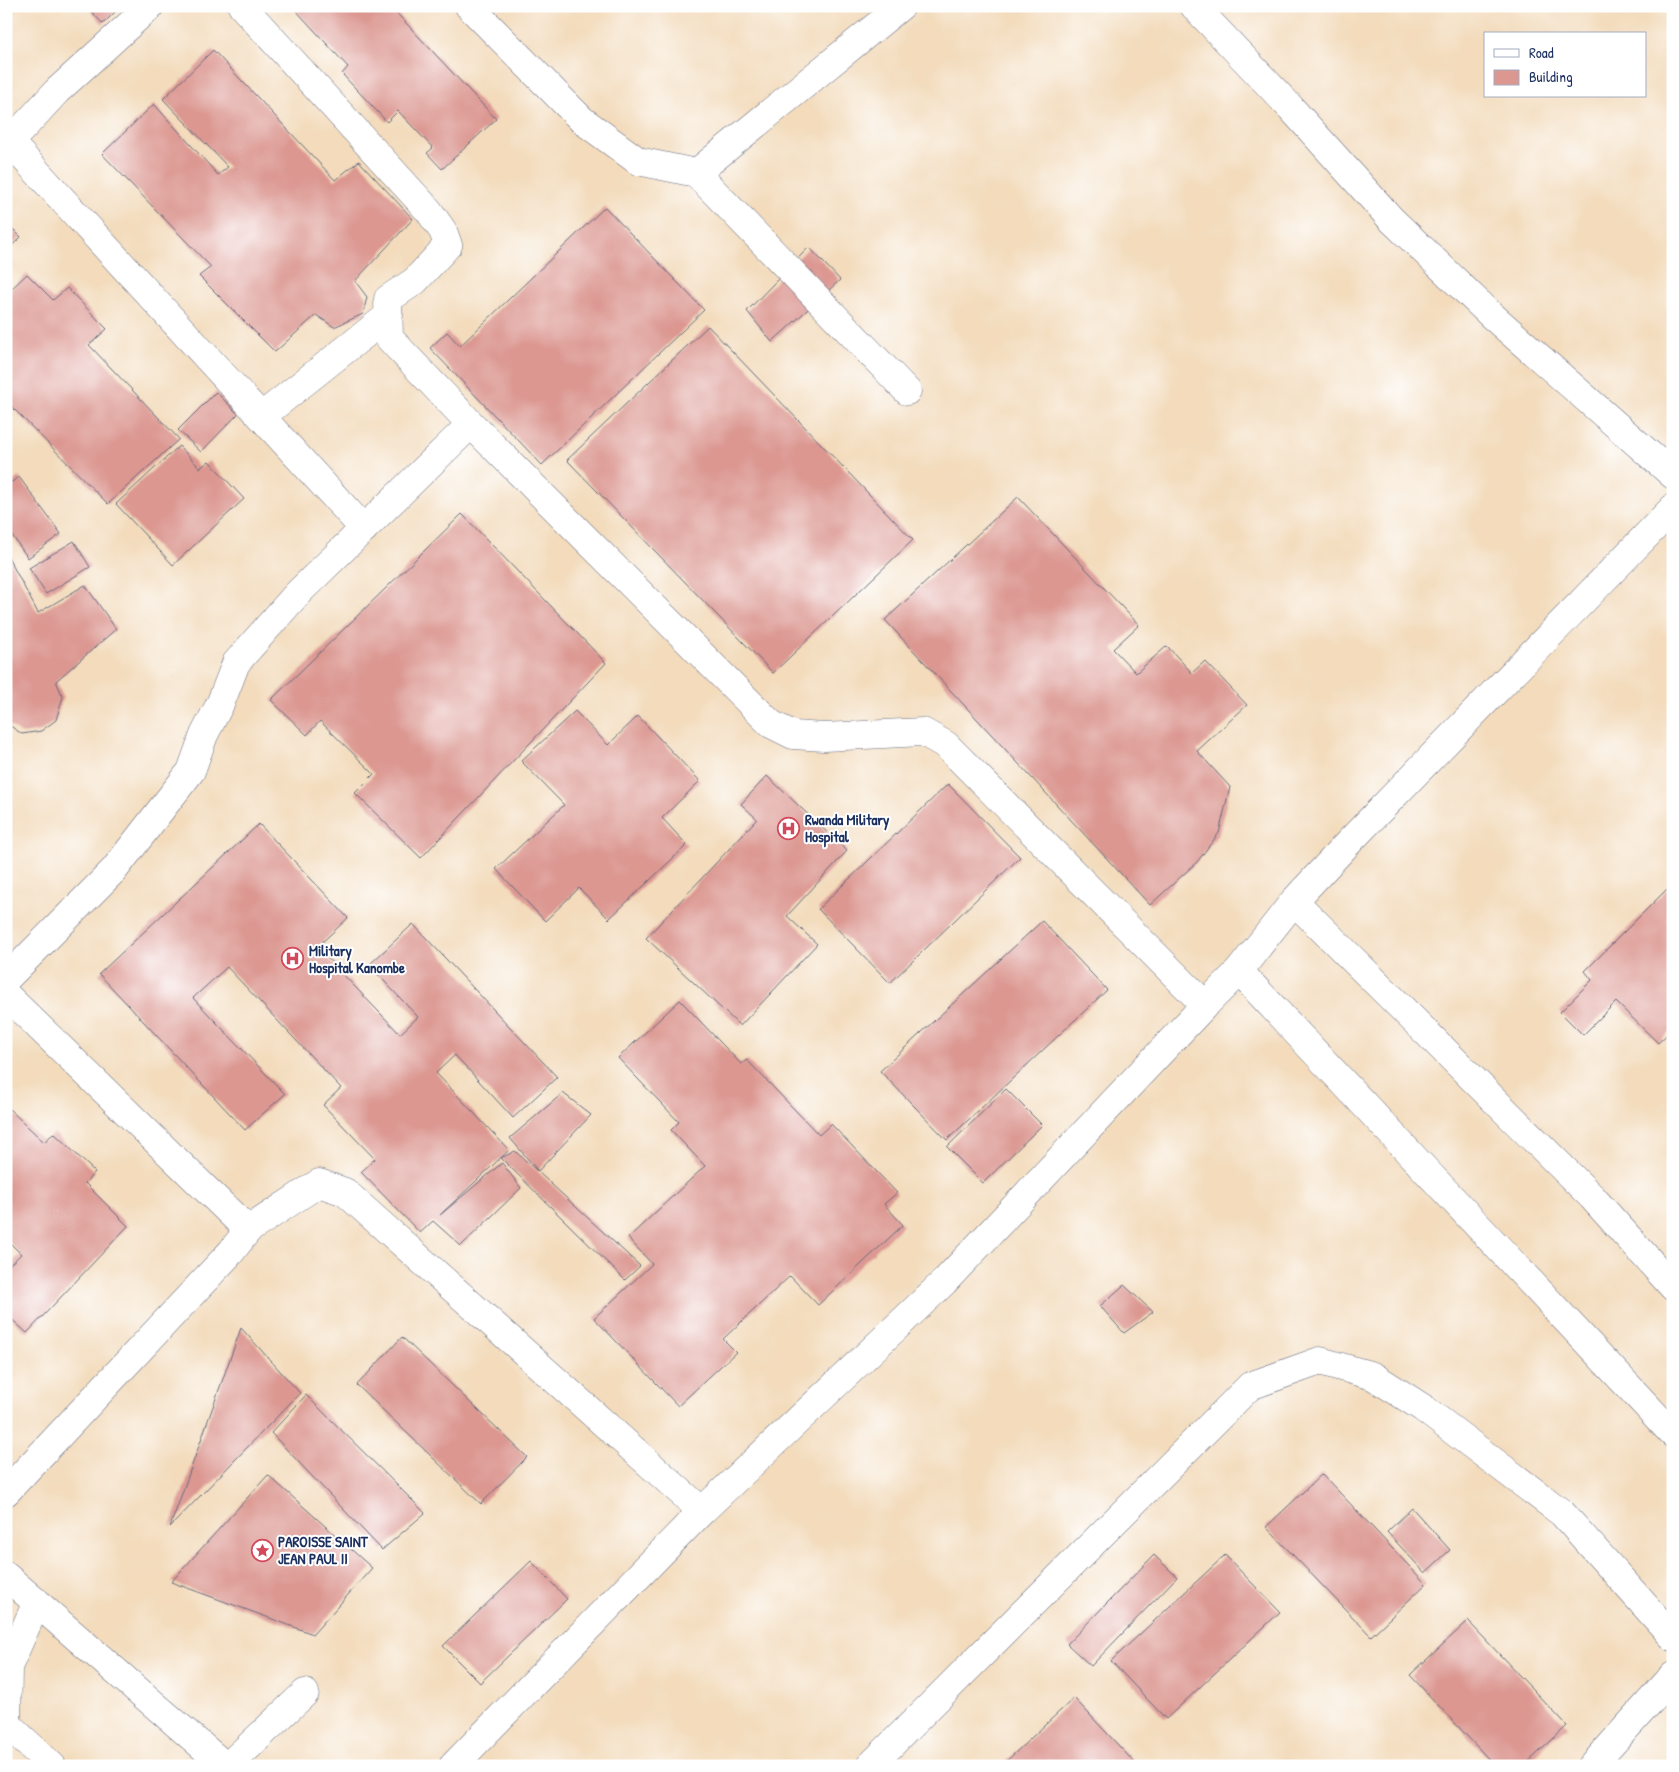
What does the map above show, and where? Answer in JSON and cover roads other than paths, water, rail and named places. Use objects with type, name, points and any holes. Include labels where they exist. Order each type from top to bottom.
[{"type":"street","points":[[150,6],[57,92],[20,131],[6,137],[364,529]]},
{"type":"street","points":[[242,6],[415,195],[442,230],[448,245],[414,281],[388,299],[389,338],[471,424],[771,724],[793,735],[824,737],[924,732],[946,745],[1205,1005]]},
{"type":"street","points":[[469,6],[582,120],[638,161],[696,173],[907,391]]},
{"type":"street","points":[[696,173],[900,6]]},
{"type":"street","points":[[1194,6],[1291,108],[1391,219],[1489,313],[1673,475]]},
{"type":"street","points":[[262,416],[389,315]]},
{"type":"street","points":[[6,979],[114,870],[191,771],[204,735],[221,702],[236,663],[297,594],[471,424]]},
{"type":"street","points":[[452,1766],[702,1511],[944,1282],[1239,971],[1294,900],[1673,508]]},
{"type":"street","points":[[1294,900],[1592,1196],[1673,1287]]},
{"type":"street","points":[[1239,971],[1673,1434]]},
{"type":"street","points":[[6,995],[248,1230]]},
{"type":"street","points":[[6,1492],[231,1252],[248,1230],[319,1183],[345,1192],[702,1511]]},
{"type":"street","points":[[870,1766],[1250,1386],[1320,1362],[1373,1376],[1423,1408],[1562,1513],[1673,1637]]},
{"type":"street","points":[[6,1576],[226,1766],[305,1693]]},
{"type":"street","points":[[36,1602],[8,1667],[7,1724],[52,1766]]},
{"type":"street","points":[[1592,1766],[1673,1676]]},
{"type":"place","name":"Rwanda Military Hospital","points":[[789,828]]},
{"type":"place","name":"Military Hospital Kanombe","points":[[293,959]]},
{"type":"place","name":"PAROISSE SAINT JEAN PAUL II","points":[[262,1550]]}]
